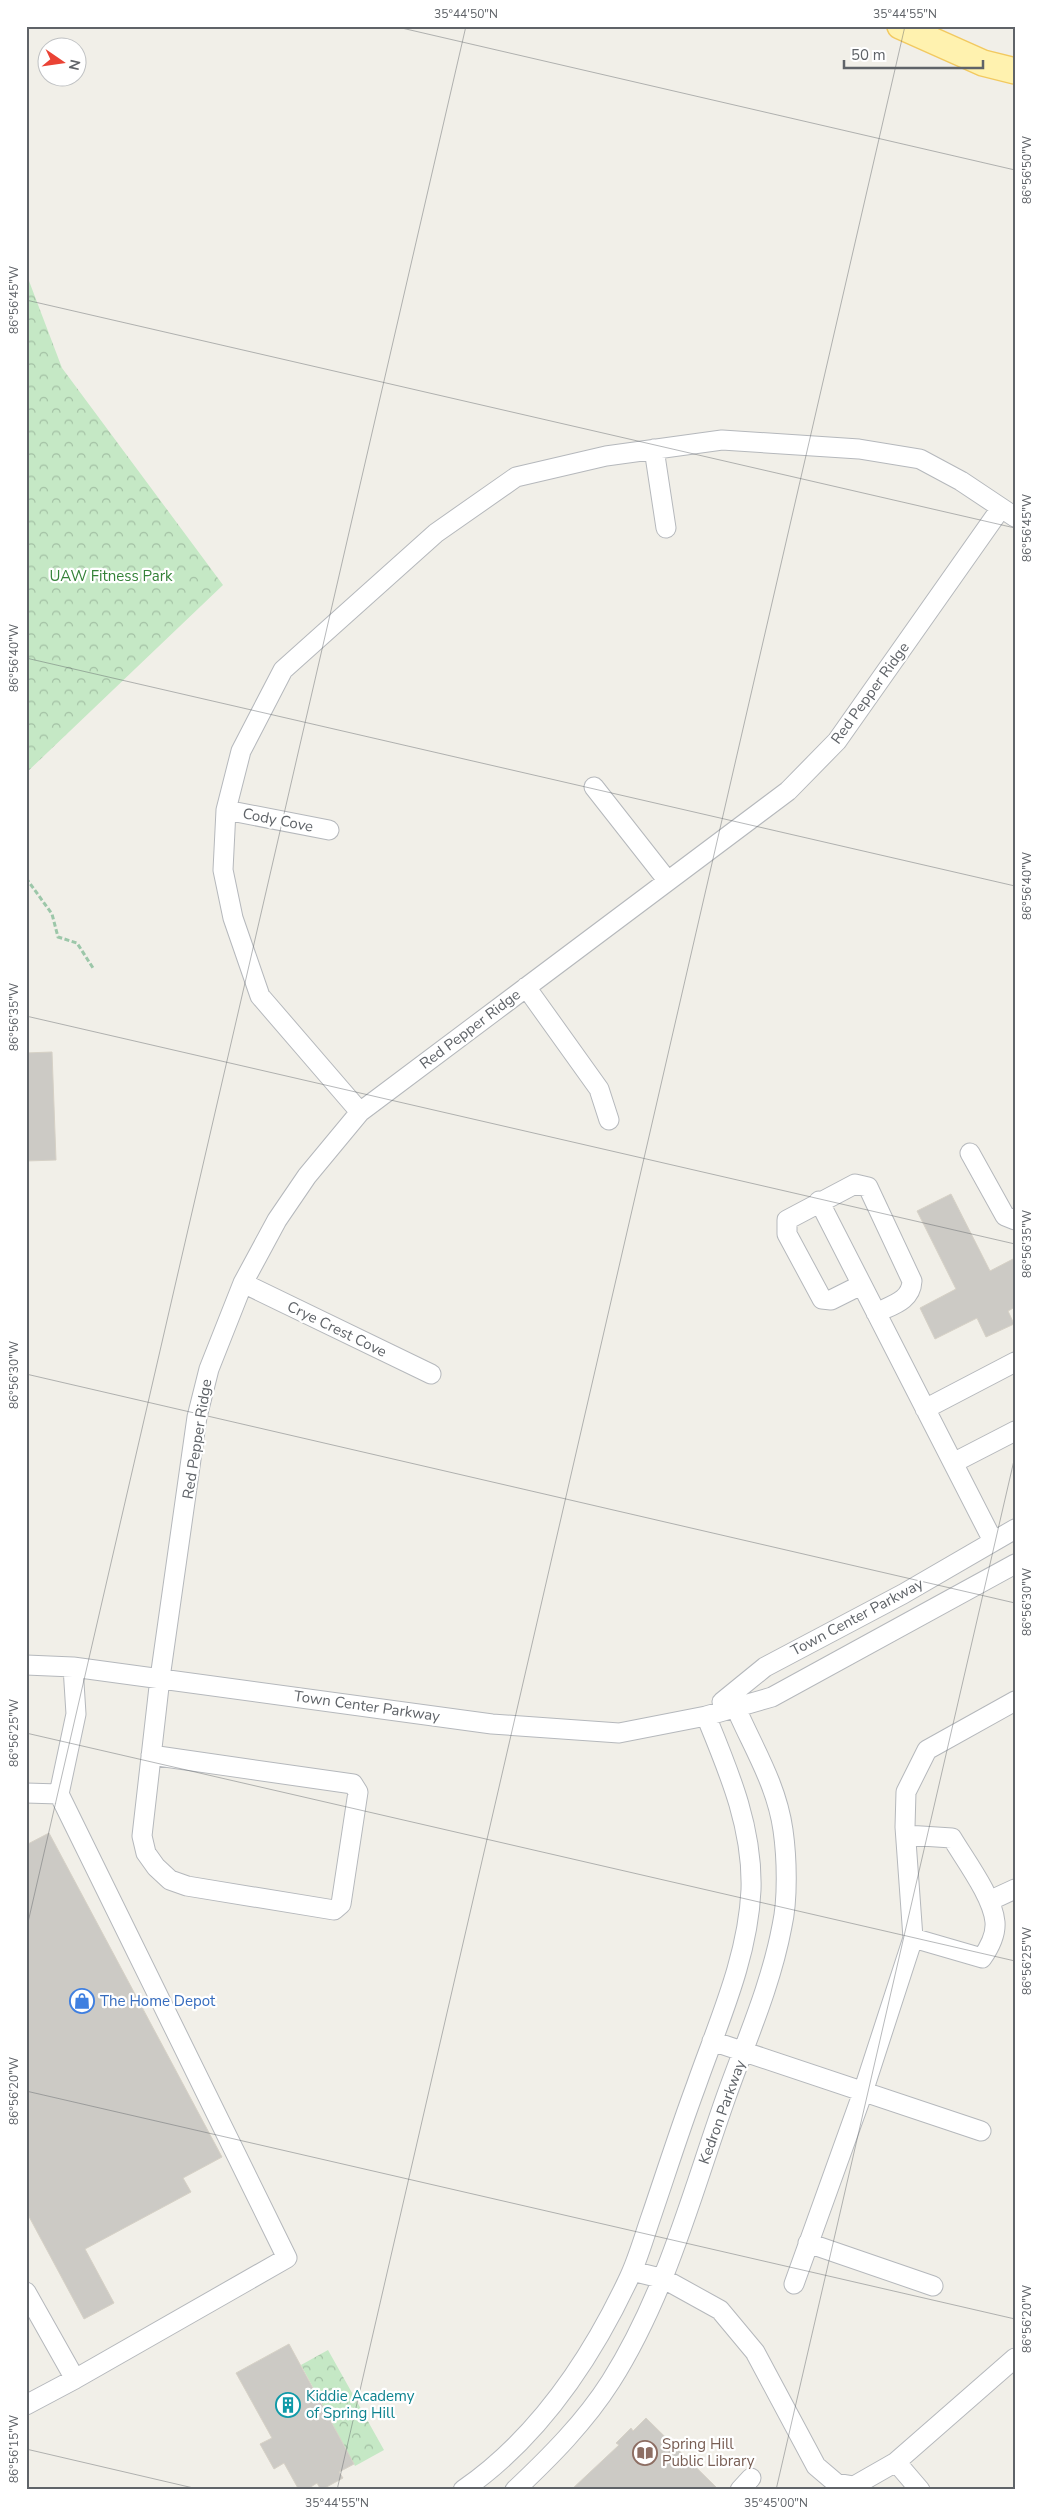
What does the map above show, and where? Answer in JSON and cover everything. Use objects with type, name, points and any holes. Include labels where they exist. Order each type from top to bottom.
[{"type":"main road","points":[[900,26],[983,63],[1015,71]]},
{"type":"street","points":[[360,1112],[260,996],[233,918],[224,870],[226,810],[241,751],[283,670],[436,533],[516,477],[606,456],[722,440],[859,449],[920,459],[961,481],[1008,512]]},
{"type":"street","points":[[654,449],[666,528]]},
{"type":"street","name":"Red Pepper Ridge","points":[[151,1755],[353,1784],[358,1792],[341,1904],[334,1910],[187,1886],[170,1880],[156,1867],[146,1853],[142,1836],[151,1755],[160,1678],[197,1417],[209,1368],[243,1284],[277,1220],[307,1176],[360,1112],[788,791],[838,741],[1008,512]]},
{"type":"street","points":[[594,787],[668,880]]},
{"type":"street","name":"Cody Cove","points":[[226,810],[330,830]]},
{"type":"street","points":[[526,987],[599,1089],[609,1120]]},
{"type":"street","points":[[970,1153],[1005,1216],[1015,1220]]},
{"type":"street","points":[[861,1284],[830,1300],[822,1299],[787,1234],[787,1220],[819,1201],[855,1184],[868,1187],[912,1280],[911,1291],[906,1298],[876,1314]]},
{"type":"street","points":[[819,1201],[993,1541]]},
{"type":"street","name":"Crye Crest Cove","points":[[243,1284],[431,1374]]},
{"type":"street","points":[[925,1409],[1015,1362]]},
{"type":"street","points":[[953,1463],[1015,1431]]},
{"type":"street","name":"Town Center Parkway","points":[[26,1665],[73,1666],[492,1724],[619,1733],[706,1716],[733,1701],[765,1667],[903,1594],[1015,1528]]},
{"type":"street","name":"Town Center Parkway","points":[[733,1701],[772,1697],[1015,1564]]},
{"type":"street","points":[[26,2404],[75,2379],[287,2258],[59,1794],[76,1714],[73,1666]]},
{"type":"street","name":"Kedron Parkway","points":[[516,2490],[557,2450],[610,2381],[664,2278],[759,2008],[783,1925],[786,1889],[783,1830],[760,1756],[733,1701]]},
{"type":"street","points":[[794,2284],[863,2092],[913,1938],[906,1834],[906,1792],[927,1750],[1015,1701]]},
{"type":"street","points":[[463,2490],[483,2476],[533,2428],[584,2364],[632,2271],[730,1990],[746,1927],[751,1890],[748,1836],[736,1793],[706,1716]]},
{"type":"street","points":[[26,1793],[59,1794]]},
{"type":"street","points":[[906,1834],[952,1838],[988,1901],[995,1922],[990,1946],[982,1958],[913,1938]]},
{"type":"street","points":[[988,1901],[1015,1888]]},
{"type":"street","points":[[712,2041],[742,2053],[981,2130]]},
{"type":"street","points":[[808,2243],[934,2286]]},
{"type":"street","points":[[632,2271],[664,2278],[720,2310],[755,2352],[816,2466],[836,2483],[854,2486],[896,2462],[1015,2358]]},
{"type":"street","points":[[26,2292],[75,2379]]},
{"type":"street","points":[[896,2462],[920,2490]]},
{"type":"path","points":[[26,878],[52,914],[58,937],[77,943],[93,968]]},
{"type":"green space","name":"UAW Fitness Park","points":[[26,273],[62,368],[223,585],[26,773]]},
{"type":"green space","points":[[328,2350],[384,2450],[355,2466],[301,2365]]},
{"type":"building","points":[[52,1052],[56,1160],[26,1161],[26,1053]]},
{"type":"building","points":[[951,1194],[990,1271],[1015,1258],[1015,1307],[1008,1311],[1014,1324],[986,1337],[977,1318],[935,1339],[920,1308],[956,1289],[917,1211]]},
{"type":"building","name":"The Home Depot","points":[[49,1833],[222,2157],[183,2178],[191,2192],[85,2249],[114,2303],[84,2319],[26,2211],[26,1845]]},
{"type":"building","name":"Kiddie Academy of Spring Hill","points":[[289,2344],[354,2464],[339,2472],[343,2478],[321,2490],[317,2483],[306,2490],[299,2490],[284,2463],[274,2469],[260,2444],[272,2438],[236,2373]]},
{"type":"building","name":"Spring Hill Public Library","points":[[646,2418],[719,2490],[571,2490],[619,2445],[616,2443],[631,2428],[633,2431]]},
{"type":"place","name":"The Home Depot","points":[[82,2001]]},
{"type":"place","name":"Kiddie Academy of Spring Hill","points":[[288,2405]]},
{"type":"place","name":"Spring Hill Public Library","points":[[645,2453]]}]
